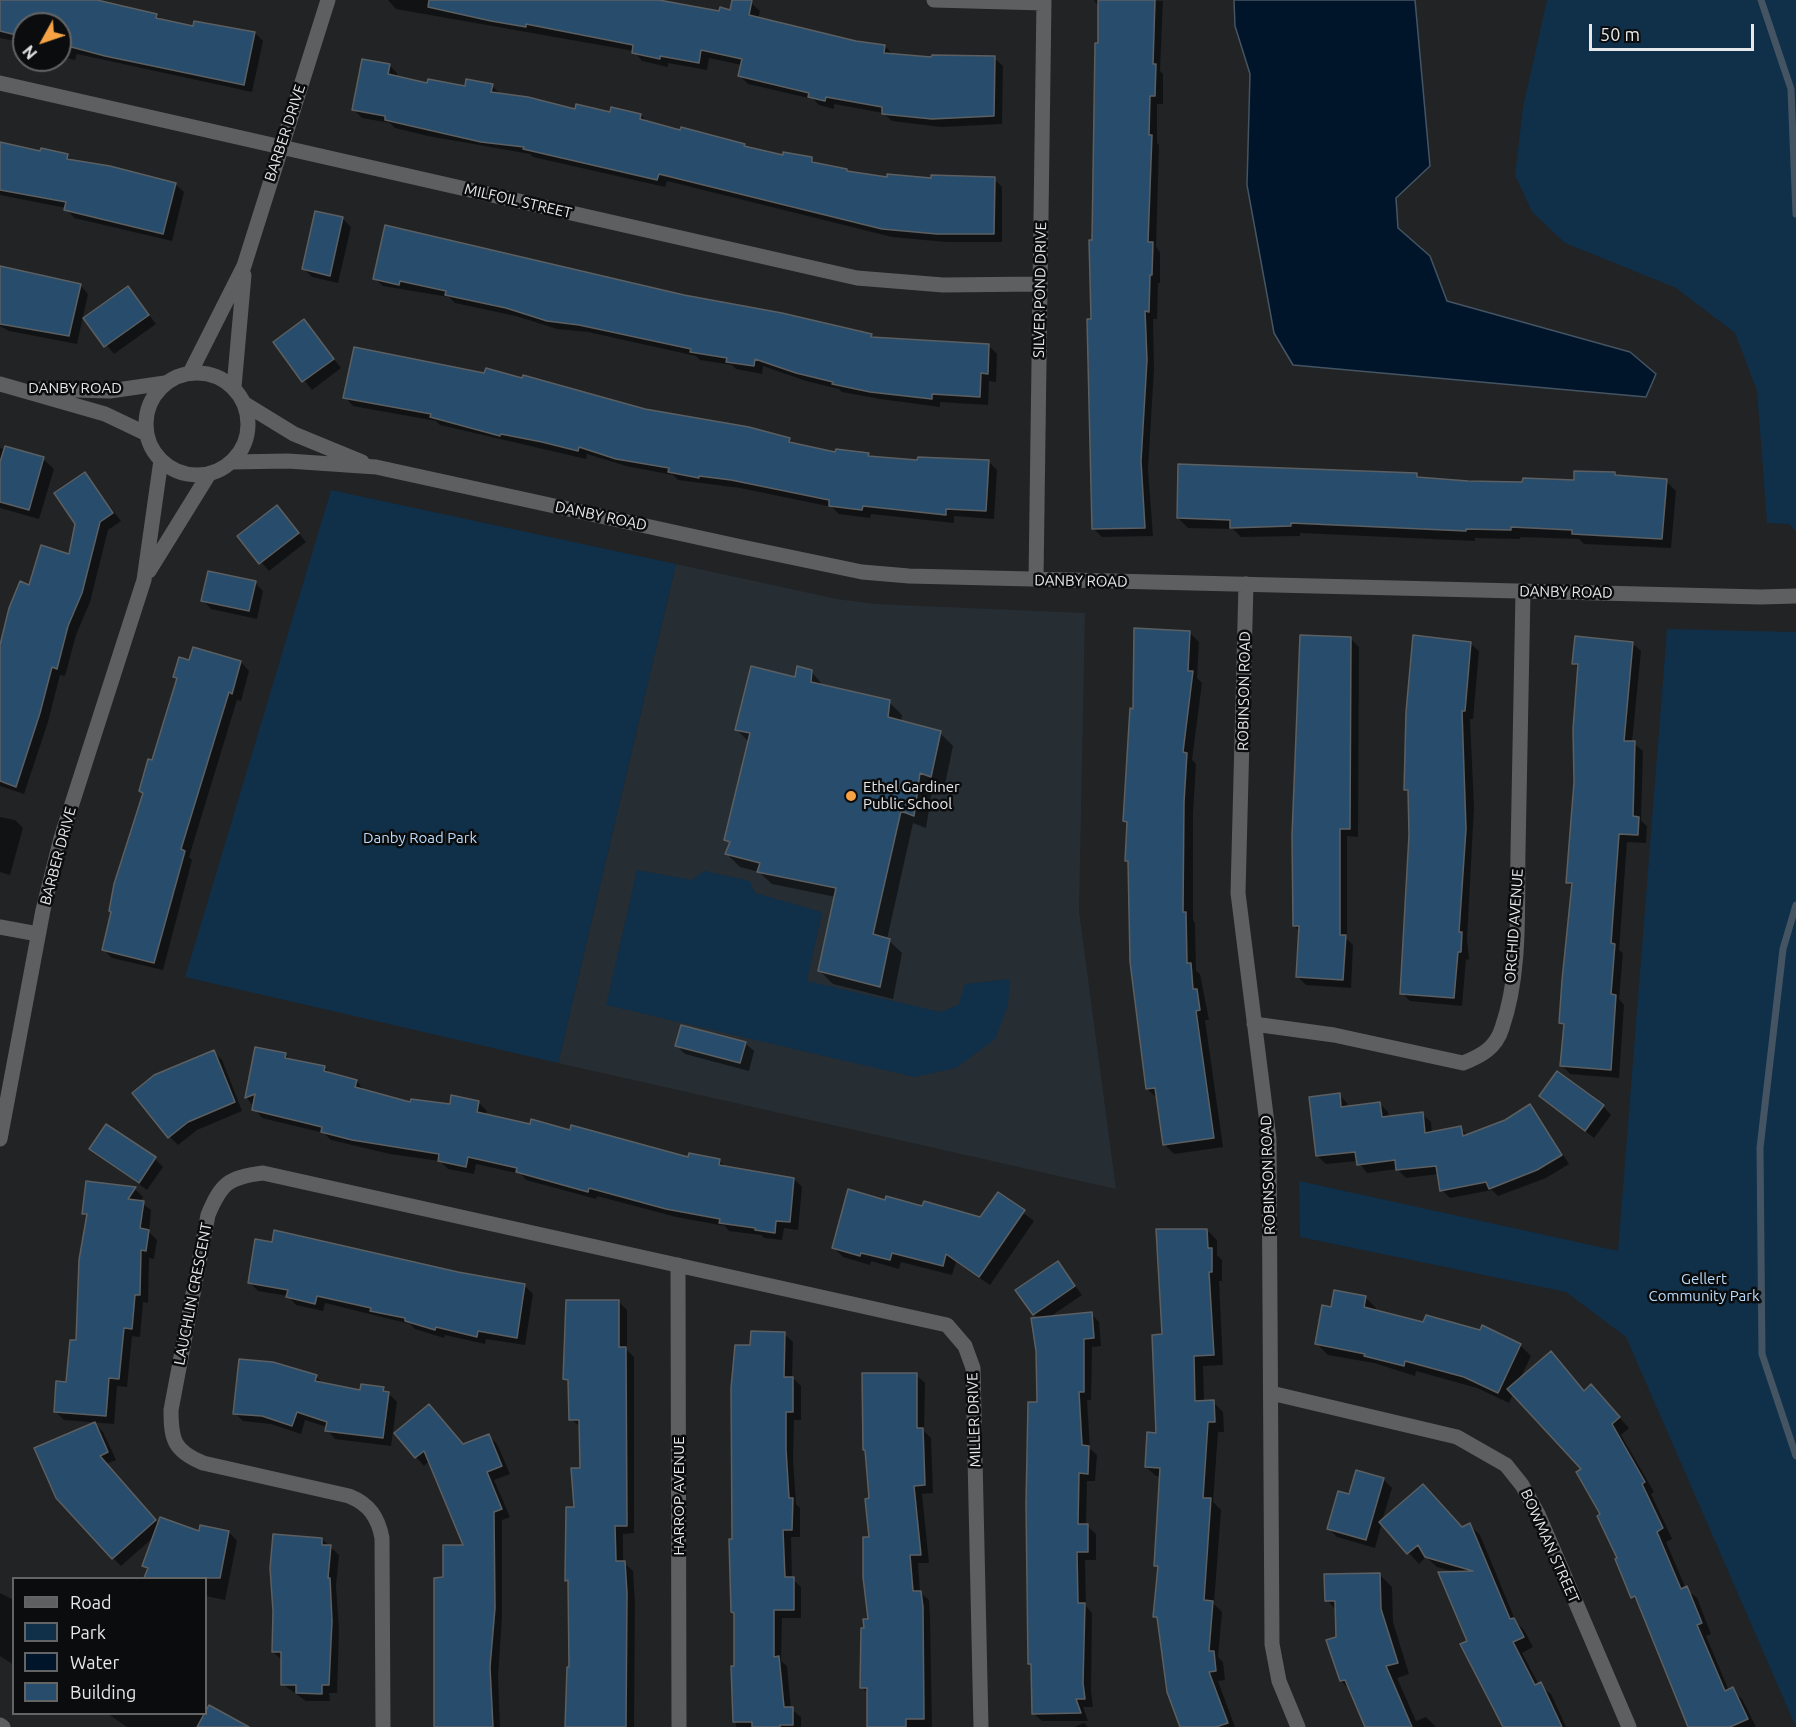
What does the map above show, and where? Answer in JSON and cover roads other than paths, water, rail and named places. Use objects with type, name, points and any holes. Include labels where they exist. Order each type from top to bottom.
[{"type":"street","name":"BARBER DRIVE","points":[[189,373],[244,266],[328,0]]},
{"type":"street","points":[[934,0],[1044,1]]},
{"type":"street","name":"SILVER POND DRIVE","points":[[1036,580],[1044,1]]},
{"type":"street","name":"MILFOIL STREET","points":[[0,83],[857,278],[943,285],[1040,284]]},
{"type":"street","name":"BARBER DRIVE","points":[[234,387],[244,266]]},
{"type":"street","points":[[189,373],[218,376],[234,387],[245,404],[248,431],[243,448],[232,462],[210,474],[178,472],[161,460],[147,434],[146,422],[151,400],[165,383],[189,373]]},
{"type":"street","name":"DANBY ROAD","points":[[20,388],[110,391],[165,383]]},
{"type":"street","name":"DANBY ROAD","points":[[0,384],[105,414],[147,434]]},
{"type":"street","name":"DANBY ROAD","points":[[245,404],[294,434],[376,467]]},
{"type":"street","name":"BARBER DRIVE","points":[[0,1139],[38,933],[61,838],[144,580],[161,460]]},
{"type":"street","name":"DANBY ROAD","points":[[232,462],[288,461],[376,467],[862,572],[909,576],[1036,580],[1796,596]]},
{"type":"street","name":"BARBER DRIVE","points":[[144,580],[210,474]]},
{"type":"street","name":"ROBINSON ROAD","points":[[1246,584],[1238,893],[1269,1139],[1272,1644],[1279,1681],[1298,1727]]},
{"type":"street","name":"ORCHID AVENUE","points":[[1254,1024],[1334,1035],[1463,1062],[1480,1057],[1495,1044],[1502,1029],[1508,1004],[1517,937],[1524,591]]},
{"type":"street","points":[[0,927],[38,933]]},
{"type":"street","name":"LAUCHLIN CRESCENT","points":[[383,1727],[382,1538],[375,1516],[362,1502],[349,1496],[203,1463],[188,1457],[177,1447],[171,1433],[171,1410],[208,1215],[218,1191],[240,1176],[263,1173],[678,1265]]},
{"type":"street","name":"HARROP AVENUE","points":[[678,1265],[680,1727]]},
{"type":"street","name":"MILLER DRIVE","points":[[678,1265],[946,1326],[965,1346],[973,1368],[981,1727]]},
{"type":"street","name":"BOWMAN STREET","points":[[1271,1393],[1457,1437],[1506,1465],[1522,1485],[1538,1514],[1629,1727]]},
{"type":"water","points":[[1234,0],[1415,0],[1430,166],[1396,198],[1398,228],[1430,256],[1447,301],[1630,352],[1656,374],[1646,397],[1293,365],[1274,333],[1247,185],[1250,74],[1235,26]]},
{"type":"waterway","points":[[1761,0],[1791,89],[1796,214]]},
{"type":"waterway","points":[[1796,905],[1783,949],[1760,1148],[1762,1354],[1796,1456]]},
{"type":"place","name":"Ethel Gardiner Public School","points":[[851,796]]},
{"type":"park label","name":"Danby Road Park","points":[[420,838]]},
{"type":"park label","name":"Gellert Community Park","points":[[1704,1288]]}]
